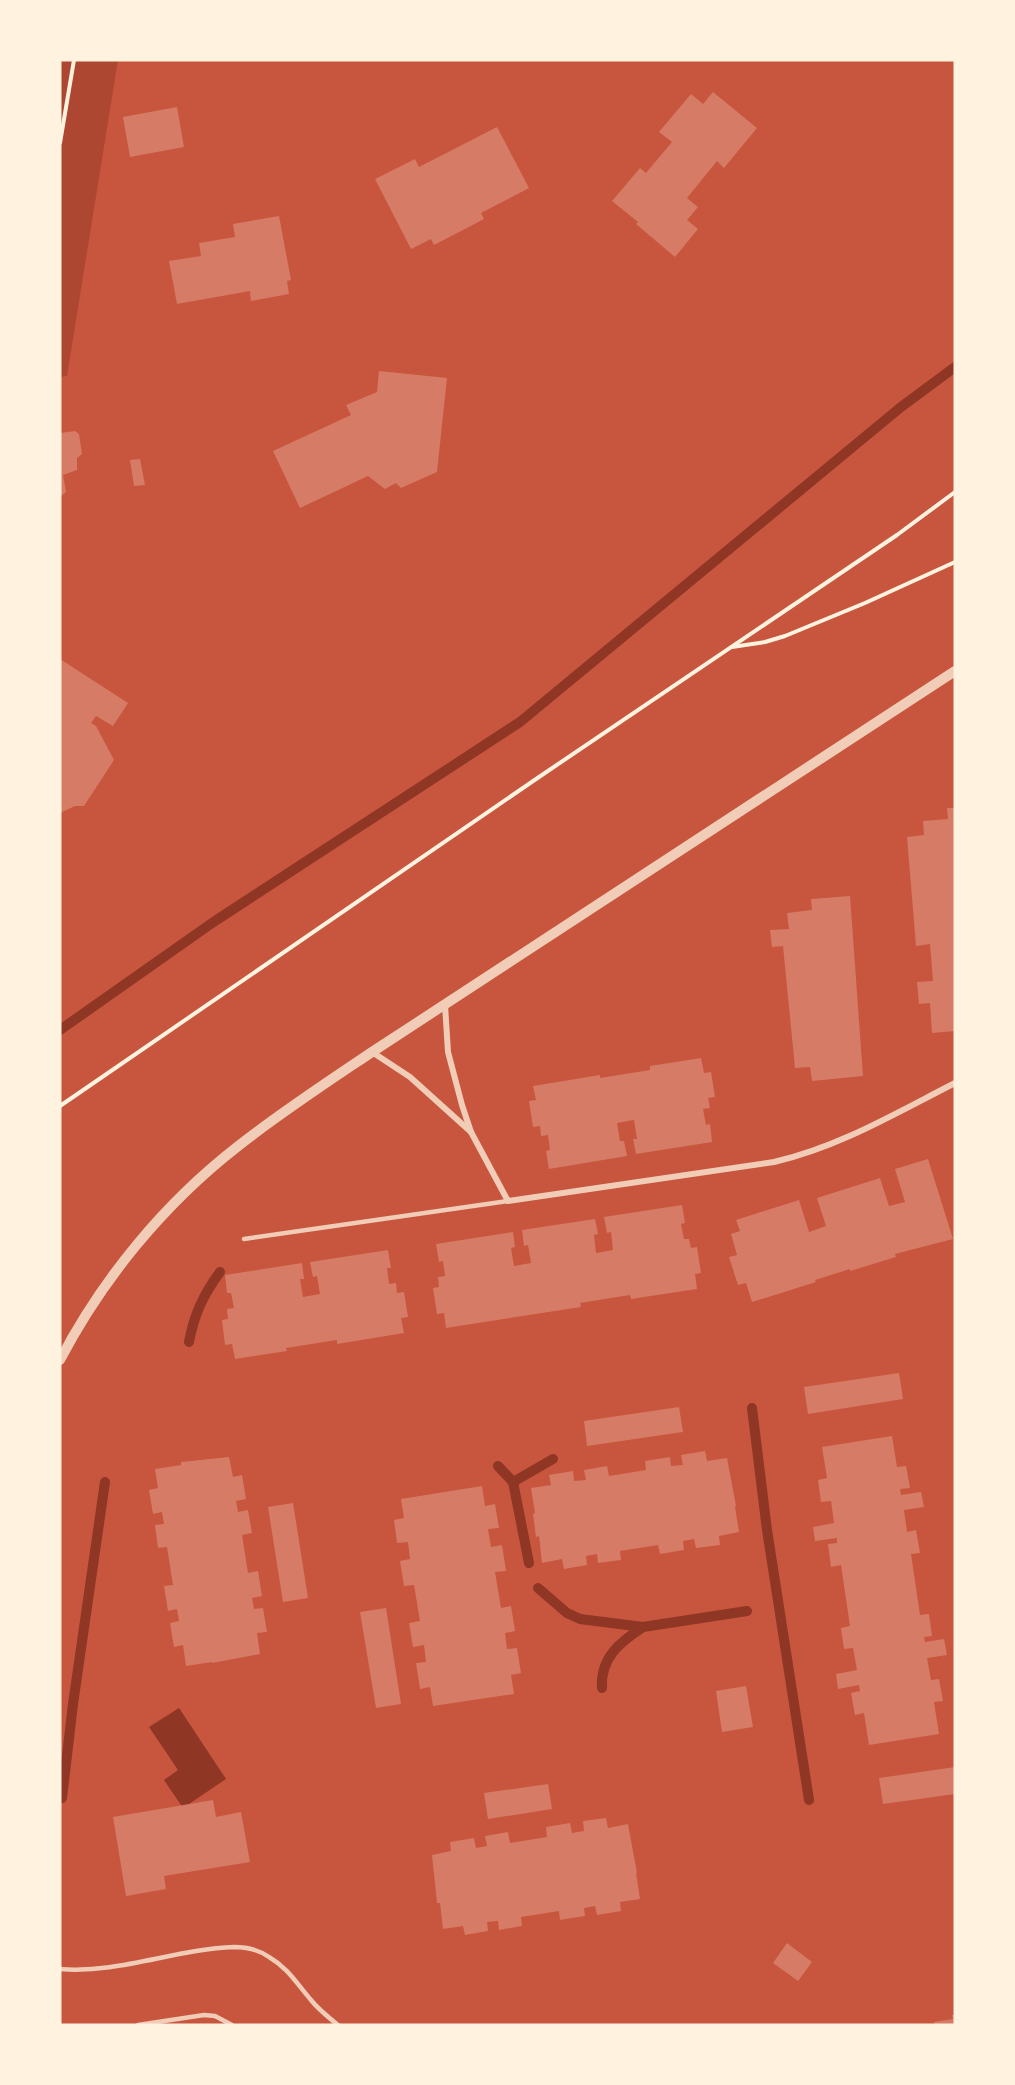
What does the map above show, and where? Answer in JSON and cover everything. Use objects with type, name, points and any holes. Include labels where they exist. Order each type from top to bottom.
[{"type":"street","points":[[60,1360],[106,1285],[146,1234],[176,1202],[236,1148],[288,1108],[372,1052],[955,671]]},
{"type":"street","points":[[445,1005],[448,1052],[471,1132],[508,1201],[774,1162],[801,1156],[836,1143],[955,1083]]},
{"type":"street","points":[[372,1052],[410,1077],[471,1132]]},
{"type":"lane","points":[[244,1239],[508,1201]]},
{"type":"lane","points":[[60,1969],[91,1969],[220,1949],[248,1948],[261,1952],[280,1964],[298,1982],[310,1999],[338,2025]]},
{"type":"lane","points":[[138,2025],[204,2015],[215,2016],[232,2025]]},
{"type":"path","points":[[60,144],[75,60]]},
{"type":"path","points":[[60,1106],[897,534],[955,492]]},
{"type":"path","points":[[732,647],[765,642],[785,636],[955,562]]},
{"type":"shaded area","points":[[60,60],[118,60],[67,376],[60,377]]},
{"type":"shaded area","points":[[179,1708],[226,1779],[183,1808],[164,1780],[178,1770],[149,1727]]},
{"type":"building","points":[[713,92],[757,128],[724,168],[717,161],[687,198],[698,207],[687,220],[698,229],[675,257],[612,201],[640,168],[646,173],[672,142],[659,132],[691,94],[703,104]]},
{"type":"building","points":[[177,107],[184,147],[130,157],[123,117]]},
{"type":"building","points":[[497,127],[529,188],[481,213],[484,219],[434,245],[431,239],[411,249],[375,179],[415,159],[419,167]]},
{"type":"building","points":[[279,216],[291,280],[287,281],[289,294],[251,301],[250,291],[177,304],[169,261],[201,256],[199,243],[235,237],[233,224]]},
{"type":"building","points":[[379,371],[447,378],[437,472],[401,488],[396,483],[385,489],[368,476],[300,508],[273,451],[351,415],[346,405],[377,392]]},
{"type":"building","points":[[75,431],[79,434],[82,454],[77,458],[77,470],[63,475],[66,492],[60,497],[60,433]]},
{"type":"building","points":[[140,459],[145,485],[134,486],[130,460]]},
{"type":"building","points":[[60,659],[128,703],[113,726],[96,716],[91,723],[96,726],[114,760],[84,806],[75,806],[60,813]]},
{"type":"building","points":[[947,808],[955,808],[955,1031],[932,1033],[930,1003],[919,1004],[917,982],[933,981],[930,944],[916,946],[907,837],[924,835],[923,821],[948,819]]},
{"type":"building","points":[[850,896],[863,1076],[812,1081],[810,1067],[795,1068],[783,946],[772,947],[770,930],[789,929],[787,913],[812,910],[811,899]]},
{"type":"building","points":[[701,1058],[704,1073],[711,1072],[715,1097],[708,1098],[710,1108],[703,1109],[706,1125],[710,1124],[712,1142],[636,1154],[633,1139],[637,1139],[634,1120],[617,1123],[620,1141],[624,1141],[627,1156],[549,1169],[546,1151],[550,1150],[548,1135],[541,1136],[540,1126],[533,1127],[529,1101],[536,1100],[533,1086],[600,1075],[600,1078],[650,1070],[650,1066]]},
{"type":"building","points":[[928,1159],[953,1239],[895,1254],[896,1257],[850,1271],[850,1269],[752,1302],[746,1283],[738,1285],[729,1257],[737,1255],[731,1234],[740,1231],[736,1220],[799,1200],[809,1232],[826,1226],[817,1198],[880,1178],[889,1206],[905,1202],[895,1169]]},
{"type":"building","points":[[682,1205],[685,1223],[681,1224],[684,1239],[689,1239],[691,1248],[697,1247],[701,1273],[695,1274],[697,1289],[631,1299],[630,1295],[580,1303],[581,1307],[446,1328],[444,1313],[437,1314],[433,1288],[439,1287],[438,1277],[445,1276],[443,1261],[439,1262],[436,1244],[513,1232],[515,1247],[511,1248],[514,1266],[531,1263],[528,1245],[524,1246],[522,1230],[595,1219],[598,1234],[594,1235],[596,1253],[613,1250],[611,1232],[607,1233],[604,1217]]},
{"type":"building","points":[[388,1250],[391,1268],[387,1268],[389,1284],[396,1283],[397,1293],[404,1292],[408,1317],[401,1318],[404,1333],[337,1344],[337,1340],[235,1359],[232,1344],[225,1345],[222,1320],[228,1319],[227,1309],[234,1308],[231,1293],[227,1293],[225,1275],[302,1263],[304,1279],[300,1279],[303,1297],[320,1294],[317,1276],[313,1277],[310,1262]]},
{"type":"building","points":[[899,1373],[903,1399],[808,1414],[804,1387]]},
{"type":"building","points":[[679,1407],[683,1432],[587,1446],[584,1421]]},
{"type":"building","points":[[892,1436],[897,1467],[906,1466],[910,1488],[900,1489],[901,1495],[921,1492],[924,1507],[904,1510],[907,1532],[916,1530],[920,1553],[911,1554],[920,1615],[929,1614],[932,1636],[924,1637],[925,1642],[944,1639],[947,1655],[927,1658],[931,1680],[939,1679],[943,1701],[934,1702],[939,1734],[869,1745],[864,1713],[855,1715],[851,1693],[860,1691],[859,1685],[838,1689],[836,1674],[857,1670],[853,1648],[844,1649],[841,1628],[850,1626],[841,1565],[831,1567],[828,1544],[837,1543],[837,1538],[815,1541],[813,1527],[834,1523],[831,1501],[821,1502],[818,1480],[827,1478],[822,1447]]},
{"type":"building","points":[[705,1451],[707,1461],[727,1458],[739,1532],[719,1536],[720,1545],[696,1548],[694,1539],[683,1541],[684,1550],[660,1554],[658,1545],[620,1551],[621,1560],[598,1563],[597,1554],[586,1556],[587,1565],[564,1569],[562,1559],[542,1563],[539,1536],[536,1537],[531,1488],[551,1485],[549,1475],[573,1471],[574,1481],[586,1480],[584,1470],[607,1466],[609,1476],[646,1470],[645,1461],[670,1457],[671,1466],[683,1465],[681,1455]]},
{"type":"building","points":[[229,1457],[233,1477],[242,1475],[246,1499],[236,1501],[238,1512],[248,1510],[252,1533],[242,1535],[248,1573],[258,1571],[262,1596],[252,1598],[254,1609],[263,1608],[267,1632],[257,1633],[260,1654],[186,1666],[183,1645],[174,1647],[170,1623],[179,1621],[177,1609],[168,1611],[164,1586],[173,1585],[167,1547],[158,1548],[155,1525],[164,1524],[162,1512],[153,1514],[149,1490],[158,1488],[155,1469],[181,1465],[181,1462]]},
{"type":"building","points":[[482,1486],[485,1506],[495,1504],[499,1528],[488,1529],[491,1547],[502,1545],[506,1571],[495,1572],[501,1608],[511,1606],[515,1631],[505,1633],[507,1649],[517,1648],[521,1673],[511,1675],[514,1694],[433,1706],[430,1687],[420,1689],[416,1663],[426,1662],[424,1645],[413,1647],[409,1623],[420,1621],[414,1585],[404,1586],[400,1561],[410,1559],[408,1542],[397,1543],[394,1520],[404,1518],[401,1499]]},
{"type":"building","points":[[293,1503],[308,1598],[283,1602],[268,1507]]},
{"type":"building","points":[[386,1608],[401,1704],[376,1708],[360,1612]]},
{"type":"building","points":[[746,1686],[753,1727],[722,1732],[716,1691]]},
{"type":"building","points":[[955,1767],[955,1794],[883,1804],[879,1778]]},
{"type":"building","points":[[548,1784],[552,1809],[488,1819],[484,1793]]},
{"type":"building","points":[[213,1800],[216,1817],[241,1812],[250,1862],[164,1876],[166,1889],[126,1896],[113,1817]]},
{"type":"building","points":[[606,1818],[608,1828],[628,1824],[640,1899],[620,1902],[621,1911],[597,1915],[595,1906],[584,1908],[585,1916],[560,1920],[559,1911],[521,1917],[522,1926],[499,1930],[498,1921],[487,1922],[488,1931],[465,1935],[463,1926],[443,1929],[440,1903],[437,1903],[432,1855],[451,1851],[450,1842],[474,1838],[476,1848],[487,1846],[485,1836],[508,1832],[510,1843],[547,1837],[546,1827],[570,1823],[572,1833],[584,1831],[583,1821]]},
{"type":"building","points":[[787,1943],[812,1962],[798,1981],[773,1963]]},
{"type":"building","points":[[952,2015],[955,2015],[955,2025],[934,2025],[934,2022],[953,2019]]},
{"type":"waterway","points":[[60,1030],[212,923],[520,722],[901,407],[955,367]]},
{"type":"waterway","points":[[189,1342],[200,1306],[220,1272]]},
{"type":"waterway","points":[[752,1408],[767,1530],[809,1800]]},
{"type":"waterway","points":[[513,1482],[553,1459]]},
{"type":"waterway","points":[[498,1466],[513,1482],[529,1563]]},
{"type":"waterway","points":[[62,1798],[105,1482]]},
{"type":"waterway","points":[[538,1588],[567,1613],[580,1619],[643,1627],[747,1611]]},
{"type":"waterway","points":[[602,1688],[602,1677],[608,1659],[619,1645],[643,1627]]}]
